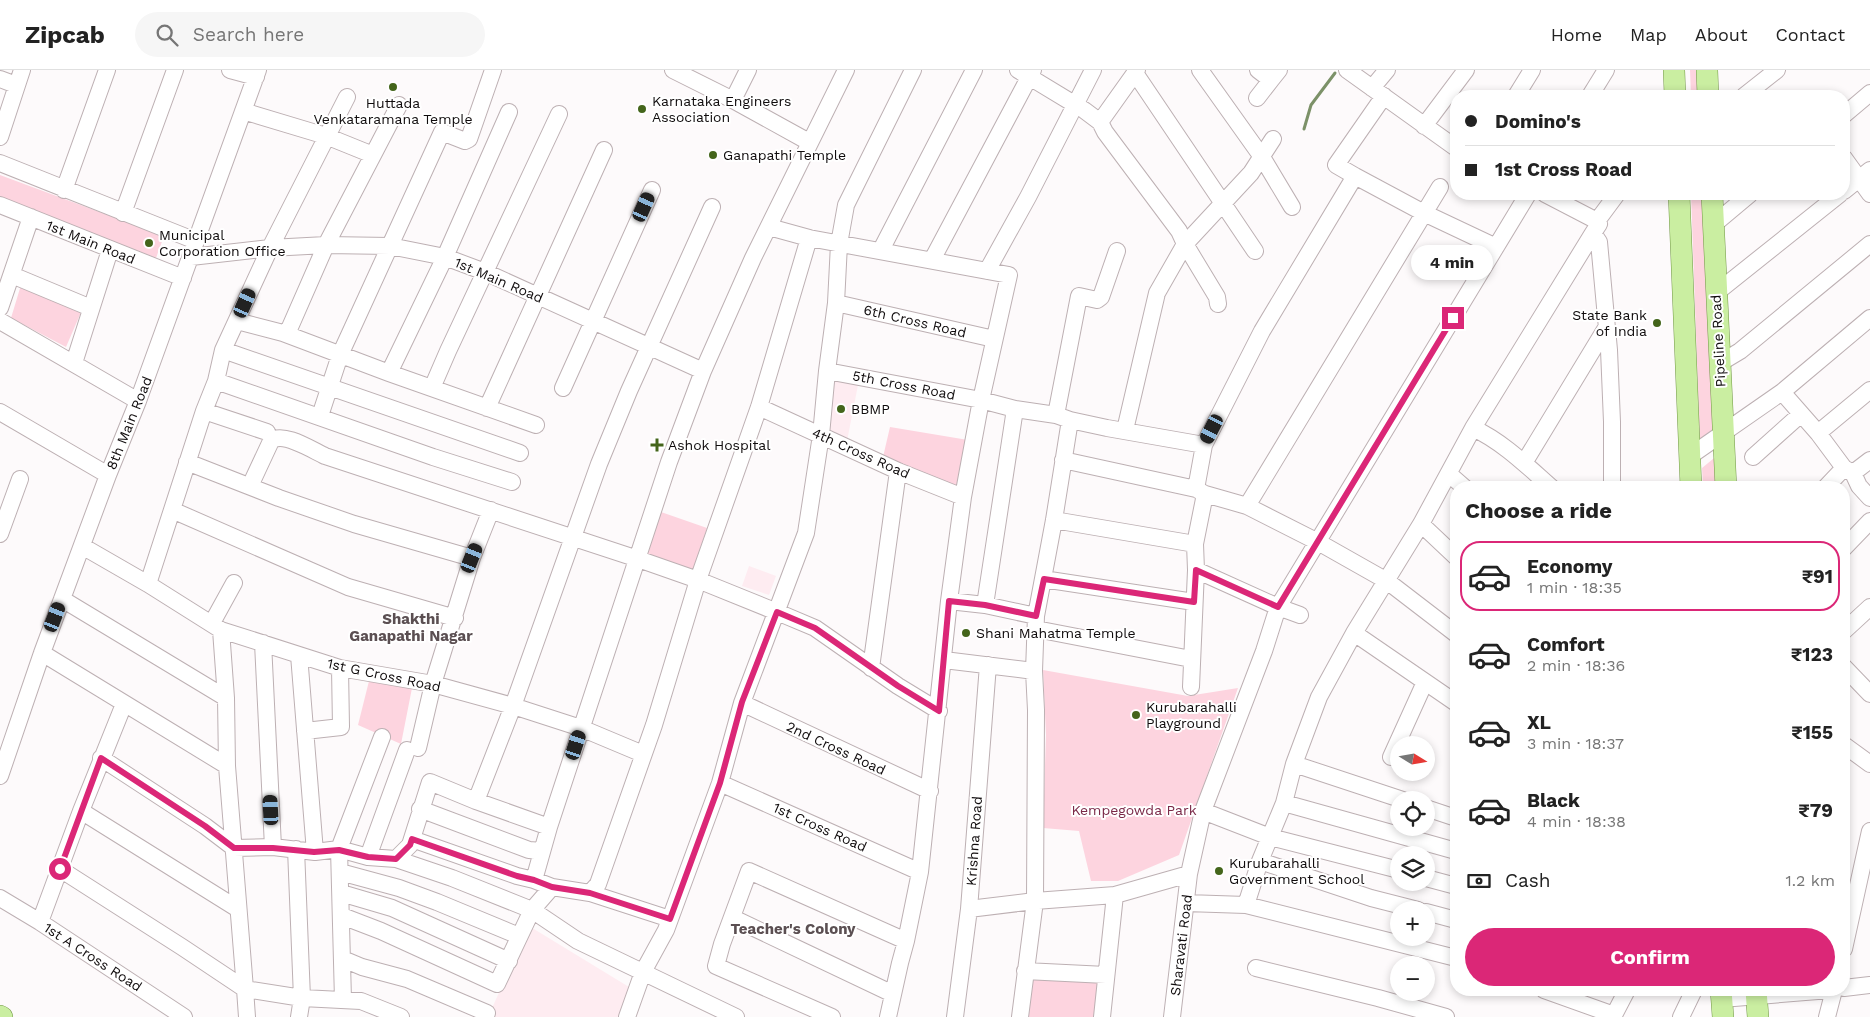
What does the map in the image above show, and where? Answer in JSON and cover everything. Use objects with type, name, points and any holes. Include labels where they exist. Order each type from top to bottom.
[{"type":"main road","points":[[1674,70],[1675,90]]},
{"type":"main road","points":[[1707,70],[1708,90]]},
{"type":"main road","points":[[1679,200],[1691,481]]},
{"type":"main road","name":"Pipeline Road","points":[[1712,200],[1726,481]]},
{"type":"street","points":[[64,190],[107,70]]},
{"type":"street","points":[[123,213],[175,70]]},
{"type":"street","points":[[230,70],[257,74]]},
{"type":"street","points":[[320,416],[340,355],[442,132],[465,141],[469,138],[492,70]]},
{"type":"street","points":[[674,70],[809,142]]},
{"type":"street","points":[[733,100],[748,70]]},
{"type":"street","points":[[534,880],[549,827],[669,462],[703,371],[753,258],[846,70]]},
{"type":"street","points":[[627,1017],[643,972],[666,930],[720,783],[742,702],[806,533],[821,435],[836,303],[839,244],[846,204],[913,70]]},
{"type":"street","points":[[881,250],[974,70]]},
{"type":"street","points":[[987,271],[1028,198],[1093,70]]},
{"type":"street","points":[[1200,70],[1262,157],[1292,206]]},
{"type":"street","points":[[1347,70],[1450,144]]},
{"type":"street","points":[[1387,70],[1378,92],[1336,165],[1424,213],[1496,247]]},
{"type":"street","points":[[1451,90],[1466,70]]},
{"type":"street","points":[[1520,90],[1532,70]]},
{"type":"street","points":[[1594,90],[1606,70]]},
{"type":"street","points":[[1752,90],[1777,70]]},
{"type":"street","points":[[1100,122],[1136,71],[1222,204],[1255,251]]},
{"type":"street","points":[[932,260],[1027,72],[1100,122],[1104,132],[1180,232],[1185,244],[1217,297],[1218,304]]},
{"type":"street","points":[[1258,98],[1269,73]]},
{"type":"street","name":"8th Main Road","points":[[0,776],[42,653],[108,475],[138,402],[257,74]]},
{"type":"street","points":[[0,79],[19,78],[0,137]]},
{"type":"street","points":[[1424,126],[1450,91]]},
{"type":"street","points":[[1850,110],[1870,92]]},
{"type":"street","points":[[148,584],[204,411],[216,381],[223,350],[270,248],[347,97]]},
{"type":"street","points":[[287,334],[326,245],[399,105]]},
{"type":"street","points":[[243,111],[326,136],[373,155]]},
{"type":"street","points":[[389,373],[444,257],[509,112]]},
{"type":"street","points":[[432,388],[560,114]]},
{"type":"street","points":[[1125,430],[1157,293],[1185,244],[1251,173],[1273,139]]},
{"type":"street","points":[[487,408],[604,150]]},
{"type":"street","points":[[0,163],[196,241]]},
{"type":"street","points":[[1850,163],[1864,174],[1870,194]]},
{"type":"street","points":[[1850,186],[1864,174]]},
{"type":"street","points":[[1191,687],[1196,570],[1195,544],[1204,445],[1262,331],[1355,176]]},
{"type":"street","points":[[1247,506],[1440,187]]},
{"type":"street","points":[[563,388],[652,190]]},
{"type":"street","points":[[969,910],[1035,901],[1115,895],[1189,874],[1203,811],[1264,651],[1278,607],[1524,200]]},
{"type":"street","points":[[1553,200],[1595,227],[1599,242],[1609,350],[1612,481]]},
{"type":"street","points":[[1246,905],[1260,861],[1284,804],[1294,764],[1319,696],[1354,632],[1421,524],[1473,428],[1613,200]]},
{"type":"street","points":[[1713,225],[1743,200]]},
{"type":"street","points":[[1716,293],[1832,200]]},
{"type":"street","name":"1st Main Road","points":[[0,205],[183,278]]},
{"type":"street","points":[[476,801],[513,706],[602,455],[712,207]]},
{"type":"street","points":[[0,308],[31,217]]},
{"type":"street","points":[[769,227],[839,244],[881,250],[1009,275],[980,400],[963,497],[949,601],[939,711],[920,872],[888,1017]]},
{"type":"street","points":[[590,893],[598,884],[643,754],[698,580],[759,407],[810,238]]},
{"type":"street","points":[[1720,363],[1740,351],[1870,244]]},
{"type":"street","name":"1st Main Road","points":[[191,257],[270,248],[326,245],[390,246],[444,257],[485,272],[703,371]]},
{"type":"street","points":[[74,363],[110,250]]},
{"type":"street","points":[[1020,1017],[1035,901],[1036,710],[1034,671],[1036,622],[1063,460],[1063,417],[1079,296],[1097,300],[1101,298],[1117,251]]},
{"type":"street","points":[[19,278],[91,308]]},
{"type":"street","name":"6th Cross Road","points":[[836,303],[994,339]]},
{"type":"street","points":[[1690,456],[1782,392],[1870,318]]},
{"type":"street","points":[[0,321],[138,402]]},
{"type":"street","points":[[237,321],[287,334],[389,373],[536,425]]},
{"type":"street","points":[[1524,463],[1606,328]]},
{"type":"street","points":[[223,350],[520,453]]},
{"type":"street","name":"5th Cross Road","points":[[827,371],[1204,445]]},
{"type":"street","points":[[216,381],[424,454],[512,482]]},
{"type":"street","points":[[1818,433],[1870,390]]},
{"type":"street","points":[[1782,392],[1849,470],[1859,486],[1870,498]]},
{"type":"street","name":"4th Cross Road","points":[[759,407],[898,471],[963,497]]},
{"type":"street","points":[[985,605],[1015,409]]},
{"type":"street","points":[[204,411],[266,432]]},
{"type":"street","points":[[0,412],[108,475]]},
{"type":"street","points":[[1754,457],[1801,414]]},
{"type":"street","points":[[1473,428],[1486,434],[1544,481]]},
{"type":"street","points":[[250,486],[271,441],[281,437],[325,456],[698,580],[777,612],[815,628],[871,668],[939,711]]},
{"type":"street","points":[[1063,460],[1200,492],[1247,506],[1318,542],[1387,581],[1450,629]]},
{"type":"street","points":[[1834,481],[1849,470],[1870,460]]},
{"type":"street","points":[[187,462],[354,524],[472,558]]},
{"type":"street","points":[[871,668],[898,471]]},
{"type":"street","points":[[1449,474],[1457,481]]},
{"type":"street","points":[[0,534],[20,480]]},
{"type":"street","points":[[172,510],[348,587],[455,618]]},
{"type":"street","points":[[368,857],[413,749],[472,558],[491,510]]},
{"type":"street","points":[[1054,520],[1195,544]]},
{"type":"street","points":[[1850,542],[1870,521]]},
{"type":"street","points":[[1421,524],[1450,551]]},
{"type":"street","name":"1st G Cross Road","points":[[82,546],[217,626],[340,668],[433,684],[513,706],[581,728],[643,754]]},
{"type":"street","points":[[1196,570],[1300,615]]},
{"type":"street","points":[[1044,579],[1194,602]]},
{"type":"street","points":[[234,583],[217,626],[226,698],[227,766],[246,1017]]},
{"type":"street","points":[[62,599],[226,698]]},
{"type":"street","points":[[949,601],[985,605],[1036,622],[1191,659]]},
{"type":"street","points":[[1850,626],[1869,609]]},
{"type":"street","points":[[1354,632],[1450,699]]},
{"type":"street","points":[[263,643],[273,848]]},
{"type":"street","points":[[42,653],[227,766]]},
{"type":"street","points":[[299,655],[314,852]]},
{"type":"street","points":[[944,660],[1034,671]]},
{"type":"street","name":"Krishna Road","points":[[955,1017],[969,910],[988,665]]},
{"type":"street","points":[[305,731],[341,727],[340,668]]},
{"type":"street","points":[[1850,673],[1870,694]]},
{"type":"street","points":[[1401,736],[1425,682]]},
{"type":"street","name":"2nd Cross Road","points":[[742,702],[930,791]]},
{"type":"street","points":[[40,922],[101,758],[124,704]]},
{"type":"street","points":[[343,1000],[339,850],[382,737]]},
{"type":"street","points":[[1850,749],[1870,764]]},
{"type":"street","points":[[101,758],[205,826],[234,848],[296,849],[314,852],[339,850],[368,857],[396,859],[452,878],[532,910],[578,941],[736,1017]]},
{"type":"street","points":[[1294,764],[1390,796]]},
{"type":"street","points":[[396,859],[410,845],[420,808],[430,782],[476,801],[549,827]]},
{"type":"street","name":"1st Cross Road","points":[[720,783],[920,872]]},
{"type":"street","points":[[1284,804],[1450,849]]},
{"type":"street","points":[[420,808],[529,850],[542,851]]},
{"type":"street","points":[[81,811],[238,909]]},
{"type":"street","points":[[1203,811],[1270,837],[1390,868]]},
{"type":"street","points":[[1435,811],[1450,816]]},
{"type":"street","points":[[1850,922],[1870,831]]},
{"type":"street","points":[[412,839],[552,887],[590,893],[670,919]]},
{"type":"street","points":[[296,849],[302,998],[299,1017]]},
{"type":"street","points":[[1260,861],[1390,903]]},
{"type":"street","points":[[60,869],[182,947],[245,990],[302,998],[343,1000],[360,1009],[401,1017]]},
{"type":"street","points":[[340,872],[406,890],[520,936]]},
{"type":"street","points":[[832,1017],[716,966],[722,944],[749,872],[906,941]]},
{"type":"street","name":"Sharavati Road","points":[[1172,1017],[1189,874]]},
{"type":"street","points":[[1435,880],[1450,884]]},
{"type":"street","points":[[342,916],[381,931],[497,984],[532,910],[552,887]]},
{"type":"street","points":[[341,893],[392,908],[509,961]]},
{"type":"street","points":[[1102,1017],[1115,895]]},
{"type":"street","name":"1st A Cross Road","points":[[0,898],[40,922],[184,1017]]},
{"type":"street","points":[[1186,903],[1246,905],[1450,956]]},
{"type":"street","points":[[1435,914],[1450,918]]},
{"type":"street","points":[[733,918],[893,994]]},
{"type":"street","points":[[343,959],[362,967],[407,979],[486,1013]]},
{"type":"street","points":[[1256,968],[1446,1017]]},
{"type":"street","points":[[1025,971],[1106,975]]},
{"type":"street","points":[[1850,987],[1870,985]]},
{"type":"street","points":[[1560,996],[1613,1016],[1624,996]]},
{"type":"street","points":[[1681,1017],[1691,996]]},
{"type":"street","points":[[1722,1002],[1757,1001],[1790,996]]},
{"type":"street","points":[[1827,1017],[1832,996]]},
{"type":"shaded area","name":"BBMP","points":[[832,379],[858,385],[847,441],[827,433]]},
{"type":"shaded area","points":[[749,566],[776,576],[769,595],[742,586]]},
{"type":"shaded area","points":[[529,926],[629,987],[618,1017],[488,1017]]},
{"type":"green space","points":[[1690,70],[1700,70],[1701,90],[1691,90]]},
{"type":"green space","points":[[0,175],[164,236],[156,258],[0,198]]},
{"type":"green space","points":[[1691,200],[1707,200],[1717,433],[1700,447]]},
{"type":"green space","points":[[21,285],[82,310],[66,347],[11,318]]},
{"type":"green space","points":[[890,427],[968,440],[959,487],[883,457]]},
{"type":"green space","points":[[1719,454],[1721,481],[1703,481],[1702,468]]},
{"type":"green space","points":[[661,512],[707,528],[693,570],[647,554]]},
{"type":"green space","name":"Kempegowda Park","points":[[1043,670],[1188,696],[1238,688],[1179,855],[1118,881],[1091,881],[1079,831],[1043,828],[1046,735]]},
{"type":"green space","points":[[369,681],[412,688],[401,744],[358,725]]},
{"type":"green space","points":[[1032,973],[1102,977],[1098,1017],[1027,1017]]},
{"type":"waterway","points":[[1304,129],[1311,105],[1335,73]]},
{"type":"place","name":"Huttada Venkataramana Temple","points":[[393,87]]},
{"type":"place","name":"Karnataka Engineers Association","points":[[642,109]]},
{"type":"place","name":"Ganapathi Temple","points":[[713,155]]},
{"type":"place","name":"Municipal Corporation Office","points":[[149,243]]},
{"type":"place","name":"State Bank of India","points":[[1657,323]]},
{"type":"place","name":"BBMP","points":[[841,409]]},
{"type":"place","name":"Ashok Hospital","points":[[657,445]]},
{"type":"place","name":"Shani Mahatma Temple","points":[[966,633]]},
{"type":"place","name":"Kurubarahalli Playground","points":[[1136,715]]},
{"type":"place","name":"Kurubarahalli Government School","points":[[1219,871]]},
{"type":"district","name":"Shakthi Ganapathi Nagar","points":[[411,628]]},
{"type":"district","name":"Teacher's Colony","points":[[793,929]]},
{"type":"route","points":[[60,869],[101,758],[205,826],[234,848],[296,849],[314,852],[339,850],[368,857],[396,859],[410,845],[412,839],[552,887],[590,893],[670,919],[720,783],[742,702],[777,612],[815,628],[871,668],[939,711],[949,601],[985,605],[1036,616],[1044,579],[1194,602],[1196,570],[1278,607],[1453,318]]}]
